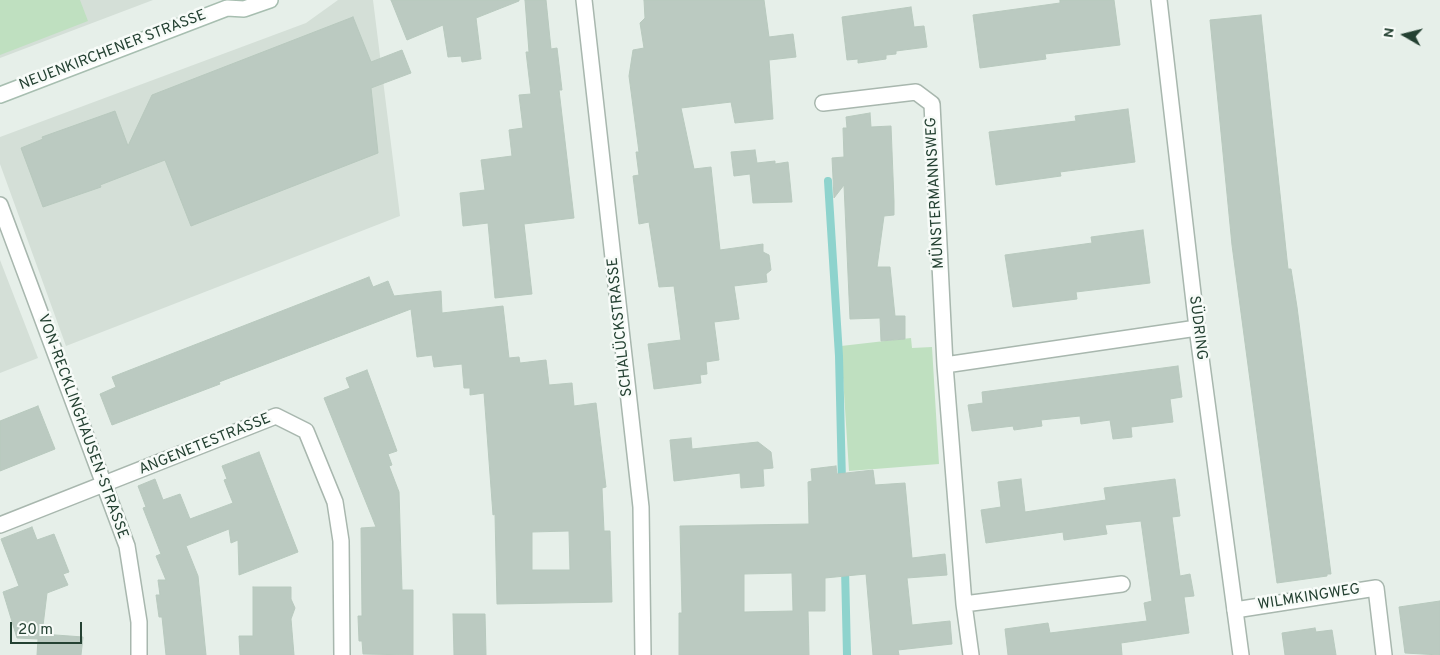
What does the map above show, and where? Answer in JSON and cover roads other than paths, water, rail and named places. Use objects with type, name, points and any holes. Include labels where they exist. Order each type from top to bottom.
[{"type":"street","name":"NEUENKIRCHENER STRASSE","points":[[0,95],[230,4],[244,9],[270,0]]},
{"type":"street","name":"SCHALÜCKSTRASSE","points":[[584,0],[641,507],[643,655]]},
{"type":"street","name":"SÜDRING","points":[[1159,0],[1197,328],[1241,655]]},
{"type":"street","name":"MÜNSTERMANNSWEG","points":[[823,103],[916,92],[932,104],[945,365],[964,604],[971,655]]},
{"type":"street","name":"VON-RECKLINGHAUSEN-STRASSE","points":[[0,205],[127,546],[139,622],[139,655]]},
{"type":"street","points":[[945,365],[1197,328]]},
{"type":"street","name":"ANGENETESTRASSE","points":[[0,525],[276,416],[306,431],[335,502],[341,541],[342,655]]},
{"type":"street","points":[[964,604],[1122,584]]},
{"type":"street","name":"WILMKINGWEG","points":[[1235,610],[1376,588],[1384,655]]},
{"type":"waterway","points":[[828,181],[839,356],[842,482]]},
{"type":"waterway","points":[[845,568],[847,655]]}]
